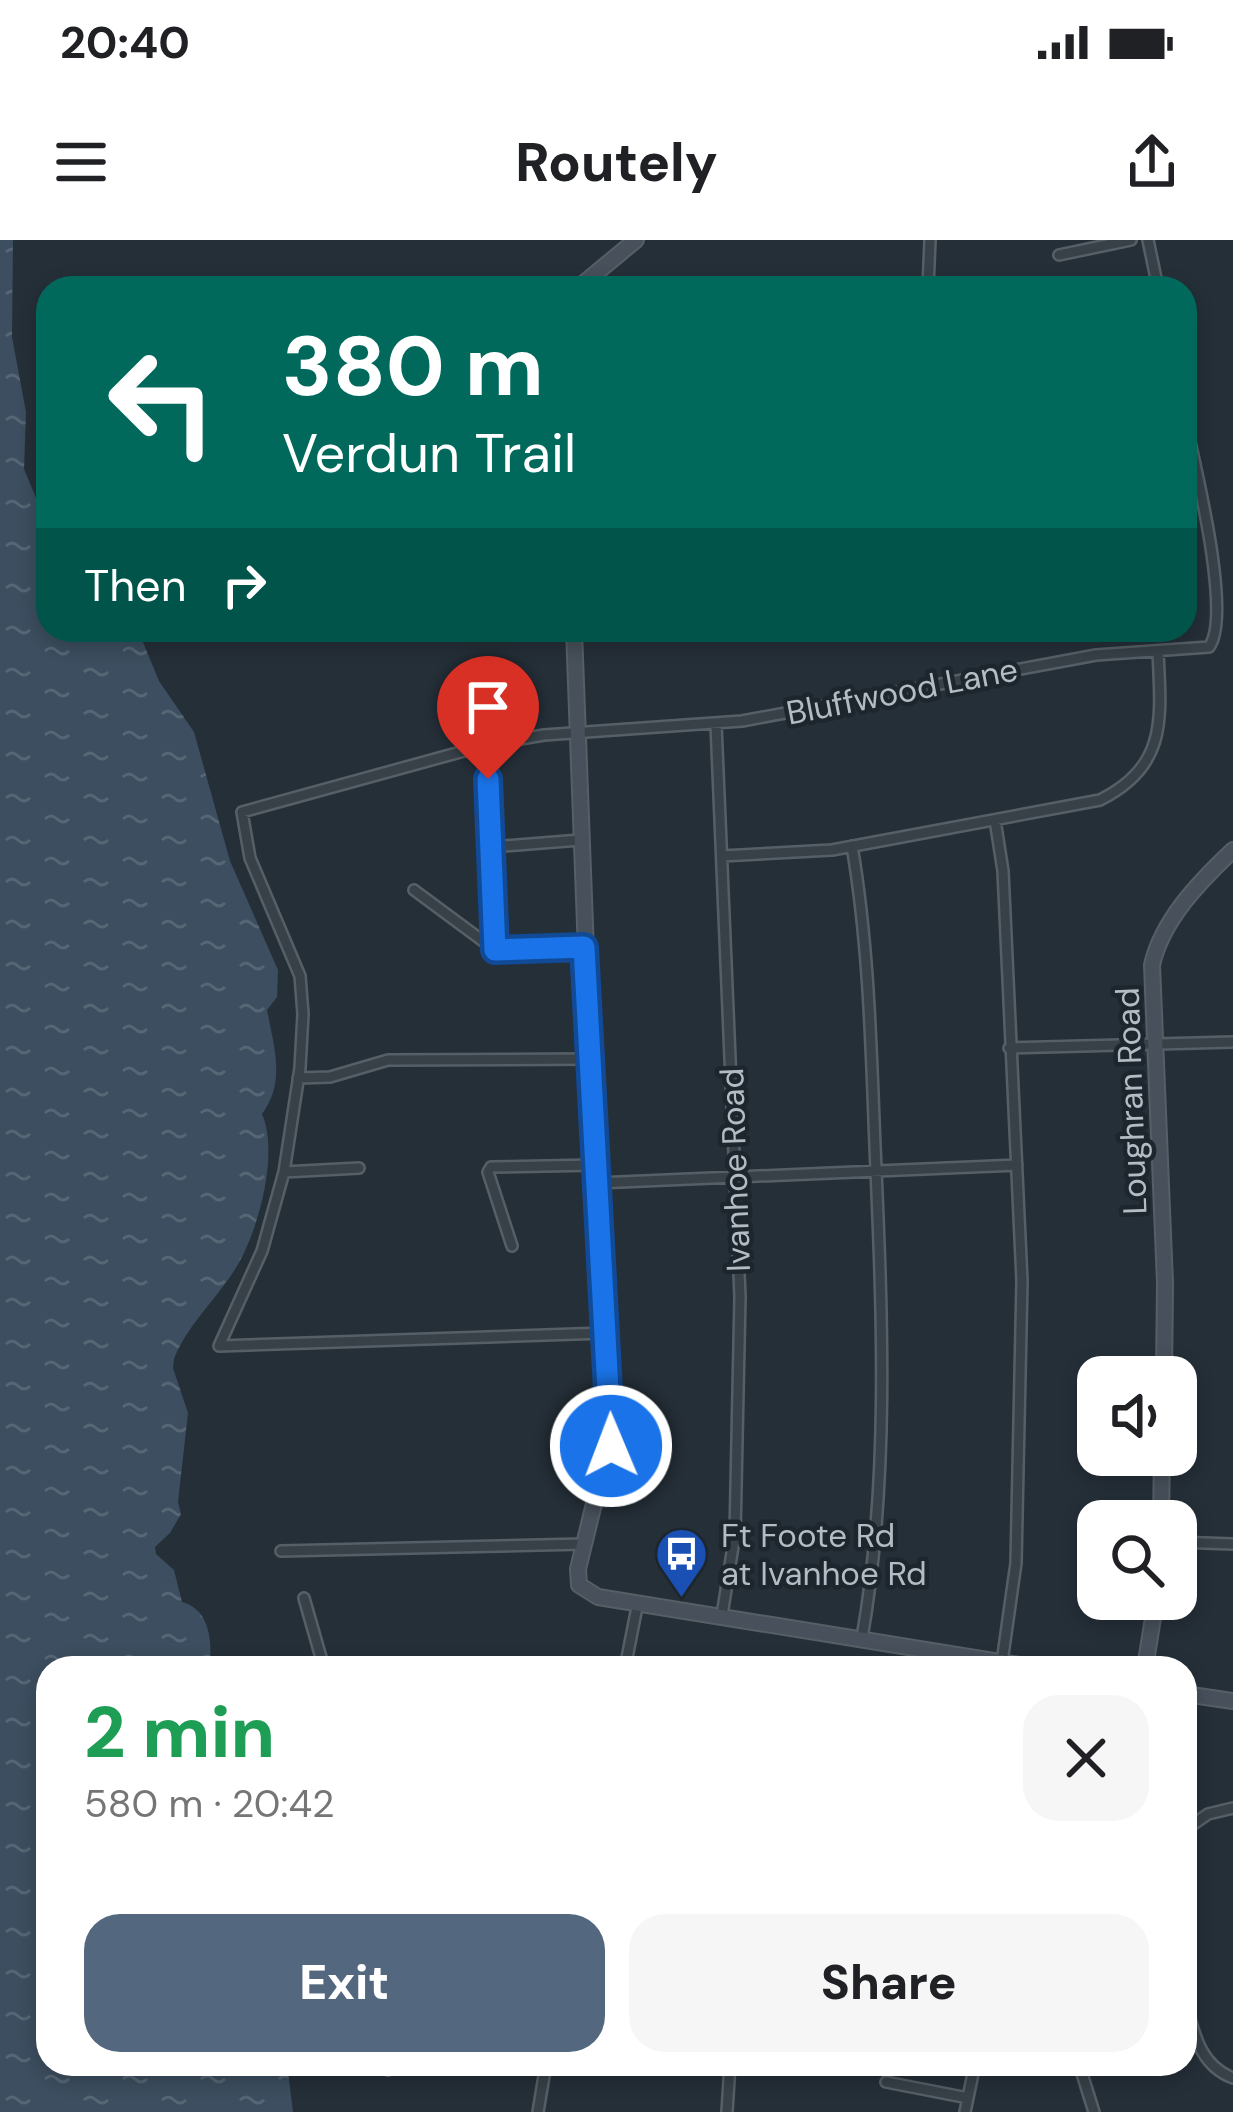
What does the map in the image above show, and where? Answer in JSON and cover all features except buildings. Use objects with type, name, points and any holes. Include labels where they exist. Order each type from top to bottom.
[{"type":"street","points":[[592,276],[636,240]]},
{"type":"street","points":[[928,276],[929,240]]},
{"type":"street","points":[[1059,255],[1131,240]]},
{"type":"street","points":[[1148,240],[1156,276]]},
{"type":"street","name":"Bluffwood Lane","points":[[298,1078],[303,1014],[300,976],[250,858],[242,812],[487,746],[578,730],[716,724],[1096,655],[1202,650],[1217,635],[1214,556],[1197,476]]},
{"type":"street","points":[[574,642],[584,947],[611,1446],[584,1544],[578,1578],[582,1591],[967,1656]]},
{"type":"street","points":[[722,856],[852,846],[1100,800],[1137,775],[1153,750],[1158,733],[1158,652]]},
{"type":"street","name":"Ivanhoe Road","points":[[716,724],[740,1297],[735,1534],[722,1615]]},
{"type":"street","points":[[487,746],[495,950]]},
{"type":"street","points":[[995,820],[1004,871],[1022,1282],[1016,1563],[1003,1656]]},
{"type":"street","points":[[491,847],[580,840]]},
{"type":"street","points":[[852,846],[866,935],[881,1285],[877,1537],[862,1638]]},
{"type":"street","name":"Loughran Road","points":[[1164,1356],[1152,965],[1170,921],[1233,850]]},
{"type":"street","points":[[414,890],[495,950],[584,947]]},
{"type":"street","points":[[1009,1048],[1233,1042]]},
{"type":"street","points":[[590,1059],[388,1060],[330,1077],[298,1078],[284,1172],[262,1251],[219,1346],[605,1333]]},
{"type":"street","points":[[512,1246],[488,1172],[491,1167],[595,1165]]},
{"type":"street","points":[[596,1183],[1018,1165]]},
{"type":"street","points":[[284,1172],[359,1168]]},
{"type":"street","points":[[1197,1543],[1233,1544]]},
{"type":"street","points":[[280,1551],[584,1544]]},
{"type":"street","points":[[304,1598],[321,1656]]},
{"type":"street","points":[[627,1656],[638,1602]]},
{"type":"street","points":[[1147,1656],[1153,1620]]},
{"type":"street","points":[[1197,1696],[1233,1701]]},
{"type":"street","points":[[1197,1822],[1233,1808]]},
{"type":"street","points":[[1197,2038],[1214,2068],[1233,2078]]},
{"type":"street","points":[[538,2112],[544,2076]]},
{"type":"street","points":[[727,2112],[729,2076]]},
{"type":"street","points":[[965,2112],[973,2076]]},
{"type":"street","points":[[1083,2076],[1094,2112]]},
{"type":"street","points":[[886,2082],[968,2098]]},
{"type":"water","points":[[0,240],[13,240],[12,337],[26,412],[24,469],[36,498],[36,642],[143,642],[159,681],[194,732],[230,861],[278,970],[277,997],[267,1010],[276,1077],[262,1114],[268,1151],[263,1196],[241,1258],[174,1359],[188,1413],[178,1502],[181,1514],[155,1547],[156,1554],[174,1570],[182,1602],[204,1619],[210,1656],[36,1656],[36,2076],[288,2076],[293,2112],[0,2112]]},
{"type":"place","name":"Ft Foote Rd at Ivanhoe Rd","points":[[682,1600]]},
{"type":"route","points":[[488,779],[495,950],[584,947],[611,1446]]}]
